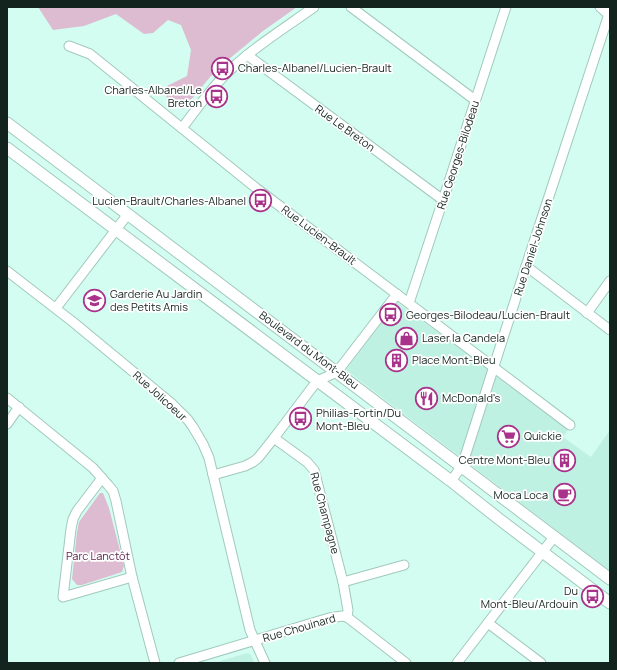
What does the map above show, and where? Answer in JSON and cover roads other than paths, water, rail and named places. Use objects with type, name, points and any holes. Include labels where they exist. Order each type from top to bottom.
[{"type":"street","points":[[182,128],[227,72],[247,55],[314,7]]},
{"type":"street","points":[[351,7],[475,100]]},
{"type":"street","name":"Rue Georges-Bilodeau","points":[[409,303],[506,7]]},
{"type":"street","points":[[600,7],[610,14]]},
{"type":"street","name":"Rue Daniel-Johnson","points":[[451,481],[462,466],[526,266],[610,14]]},
{"type":"street","name":"Rue Lucien-Brault","points":[[69,46],[90,54],[256,188],[570,425]]},
{"type":"street","name":"Rue Le Breton","points":[[247,55],[443,200]]},
{"type":"street","name":"Boulevard du Mont-Bleu","points":[[7,123],[610,579]]},
{"type":"street","name":"Boulevard du Mont-Bleu","points":[[7,148],[451,481],[610,603]]},
{"type":"street","points":[[56,308],[128,214]]},
{"type":"street","points":[[526,266],[610,330]]},
{"type":"street","name":"Rue Jolicoeur","points":[[7,271],[56,308],[171,403],[188,420],[198,434],[203,444],[213,475],[250,630],[265,663]]},
{"type":"street","points":[[587,313],[610,281]]},
{"type":"street","points":[[213,475],[245,466],[253,462],[263,452],[317,381],[337,372],[397,294]]},
{"type":"street","points":[[7,398],[93,468],[113,491],[132,577],[154,663]]},
{"type":"street","points":[[7,424],[19,407]]},
{"type":"street","points":[[404,446],[416,431]]},
{"type":"street","name":"Rue Champagne","points":[[274,438],[307,462],[314,470],[343,582],[348,610],[347,617]]},
{"type":"street","points":[[102,478],[77,511],[73,519],[63,597],[132,577]]},
{"type":"street","points":[[457,663],[554,537]]},
{"type":"street","points":[[343,582],[404,565]]},
{"type":"street","name":"Rue Chouinard","points":[[179,663],[329,618],[342,616],[347,617],[406,663]]},
{"type":"street","points":[[488,623],[541,663]]},
{"type":"place","name":"Charles-Albanel/Lucien-Brault","points":[[223,68]]},
{"type":"place","name":"Charles-Albanel/Le Breton","points":[[217,96]]},
{"type":"place","name":"Lucien-Brault/Charles-Albanel","points":[[261,201]]},
{"type":"place","name":"Garderie Au Jardin des Petits Amis","points":[[94,300]]},
{"type":"place","name":"Georges-Bilodeau/Lucien-Brault","points":[[390,315]]},
{"type":"place","name":"Laser la Candela","points":[[406,338]]},
{"type":"place","name":"Place Mont-Bleu","points":[[396,360]]},
{"type":"place","name":"McDonald's","points":[[426,398]]},
{"type":"place","name":"Philias-Fortin/Du Mont-Bleu","points":[[301,419]]},
{"type":"place","name":"Quickie","points":[[508,436]]},
{"type":"place","name":"Centre Mont-Bleu","points":[[565,460]]},
{"type":"place","name":"Moca Loca","points":[[564,495]]},
{"type":"place","name":"Du Mont-Bleu/Ardouin","points":[[593,597]]},
{"type":"park label","name":"Parc Lanctôt","points":[[98,556]]}]
